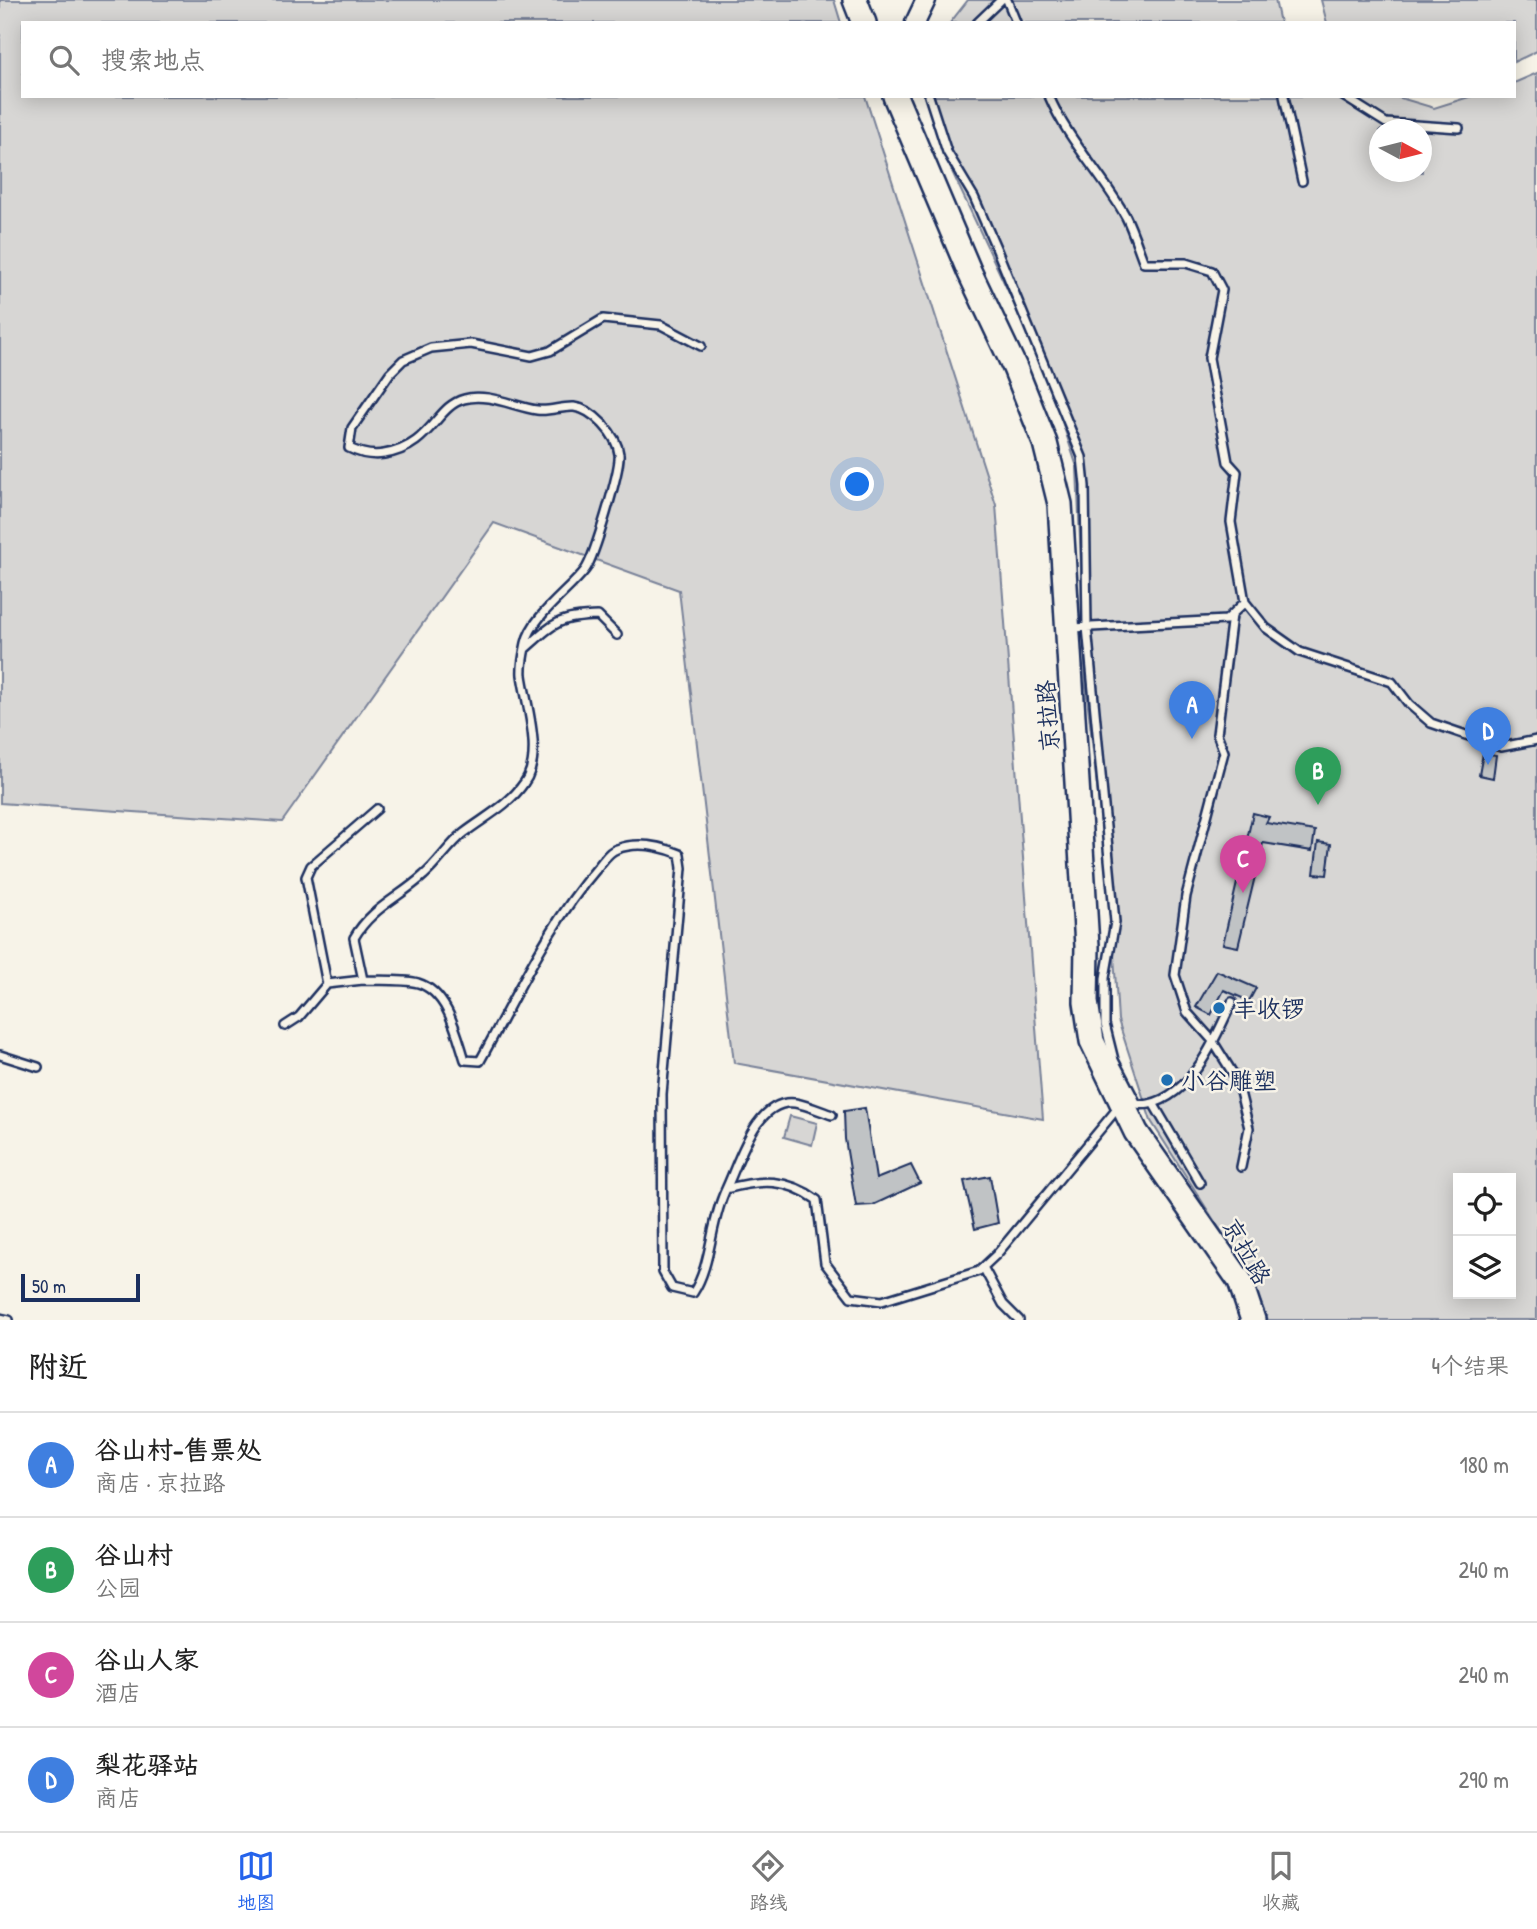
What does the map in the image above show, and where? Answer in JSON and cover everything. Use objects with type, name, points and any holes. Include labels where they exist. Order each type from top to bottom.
[{"type":"highway","points":[[855,0],[863,21]]},
{"type":"highway","name":"京拉路","points":[[900,103],[1045,443],[1060,504],[1077,628],[1087,946],[1086,1002],[1092,1041],[1129,1103],[1136,1132],[1240,1281],[1253,1320]]},
{"type":"street","points":[[916,21],[926,0]]},
{"type":"lane","points":[[979,21],[1000,0]]},
{"type":"lane","points":[[1007,0],[1015,21]]},
{"type":"lane","points":[[930,98],[947,152],[974,197],[998,250],[1082,457],[1085,486],[1077,628],[1226,620],[1245,602]]},
{"type":"lane","points":[[1050,98],[1063,129],[1086,156],[1126,218],[1144,263],[1186,263],[1212,271],[1222,290],[1209,358],[1228,462],[1237,472],[1231,522],[1245,602],[1266,628],[1300,652],[1392,682],[1409,704],[1431,723],[1501,747],[1537,740]]},
{"type":"lane","points":[[1284,98],[1302,181]]},
{"type":"lane","points":[[1346,98],[1385,123],[1459,128]]},
{"type":"lane","points":[[363,980],[354,938],[364,920],[424,876],[461,835],[510,800],[527,780],[534,745],[522,671],[526,639],[550,606],[587,569],[613,489],[620,455],[610,433],[586,411],[574,407],[540,411],[484,398],[466,398],[456,402],[416,444],[399,452],[374,455],[359,453],[349,448],[352,428],[390,373],[403,360],[431,348],[471,344],[532,356],[550,351],[603,319],[661,325],[701,346]]},
{"type":"lane","points":[[1232,614],[1217,734],[1224,752],[1186,896],[1175,975],[1187,1012],[1212,1040],[1237,1080],[1249,1128],[1241,1167]]},
{"type":"lane","points":[[525,650],[555,622],[577,617],[598,616],[617,635]]},
{"type":"lane","points":[[327,984],[306,877],[311,866],[377,809]]},
{"type":"lane","points":[[285,1026],[299,1017],[327,984],[363,980],[419,983],[436,994],[451,1017],[465,1060],[480,1061],[544,940],[586,881],[614,849],[639,844],[663,847],[680,854],[682,868],[662,1094],[663,1272],[672,1288],[683,1293],[693,1293],[700,1282],[715,1211],[758,1123],[774,1106],[793,1103],[832,1115]]},
{"type":"lane","points":[[726,1189],[762,1181],[782,1182],[817,1200],[825,1263],[851,1297],[882,1301],[983,1267],[1129,1103],[1153,1103],[1174,1093],[1189,1078],[1232,1002]]},
{"type":"lane","points":[[0,1055],[38,1067]]},
{"type":"lane","points":[[1153,1103],[1200,1183]]},
{"type":"lane","points":[[983,1267],[1003,1304],[1019,1320]]},
{"type":"lane","points":[[0,1318],[9,1320]]},
{"type":"shaded area","points":[[0,0],[834,0],[840,21],[21,21],[21,98],[866,98],[996,505],[1043,1119],[734,1063],[679,590],[494,523],[282,822],[0,803]]},
{"type":"shaded area","points":[[968,0],[1275,0],[1280,21],[952,21]]},
{"type":"shaded area","points":[[1321,0],[1537,0],[1537,51],[1516,61],[1516,21],[1326,21]]},
{"type":"shaded area","points":[[1537,73],[1537,1320],[1268,1320],[1250,1277],[1151,1121],[1118,1020],[1112,922],[1086,687],[1077,467],[1045,370],[941,148],[931,107],[931,98],[1401,98],[1434,108],[1466,98],[1516,98],[1516,82]]},
{"type":"shaded area","points":[[790,1116],[817,1123],[812,1145],[784,1137]]},
{"type":"building","points":[[1483,753],[1496,755],[1493,778],[1479,775]]},
{"type":"building","points":[[1253,813],[1269,817],[1266,823],[1315,831],[1312,851],[1263,843],[1238,947],[1223,944]]},
{"type":"building","points":[[1318,842],[1331,844],[1327,875],[1314,874]]},
{"type":"building","points":[[1217,971],[1256,988],[1249,1001],[1224,990],[1211,1015],[1196,1007]]},
{"type":"building","points":[[865,1108],[876,1179],[911,1165],[920,1183],[873,1205],[856,1206],[845,1139],[844,1111]]},
{"type":"building","points":[[990,1176],[998,1223],[975,1229],[964,1181]]},
{"type":"place","name":"谷山村-售票处","points":[[1192,739]]},
{"type":"place","name":"梨花驿站","points":[[1488,765]]},
{"type":"place","name":"谷山村","points":[[1318,805]]},
{"type":"place","name":"谷山人家","points":[[1243,893]]},
{"type":"place","name":"丰收锣","points":[[1219,1008]]},
{"type":"place","name":"小谷雕塑","points":[[1167,1080]]}]
